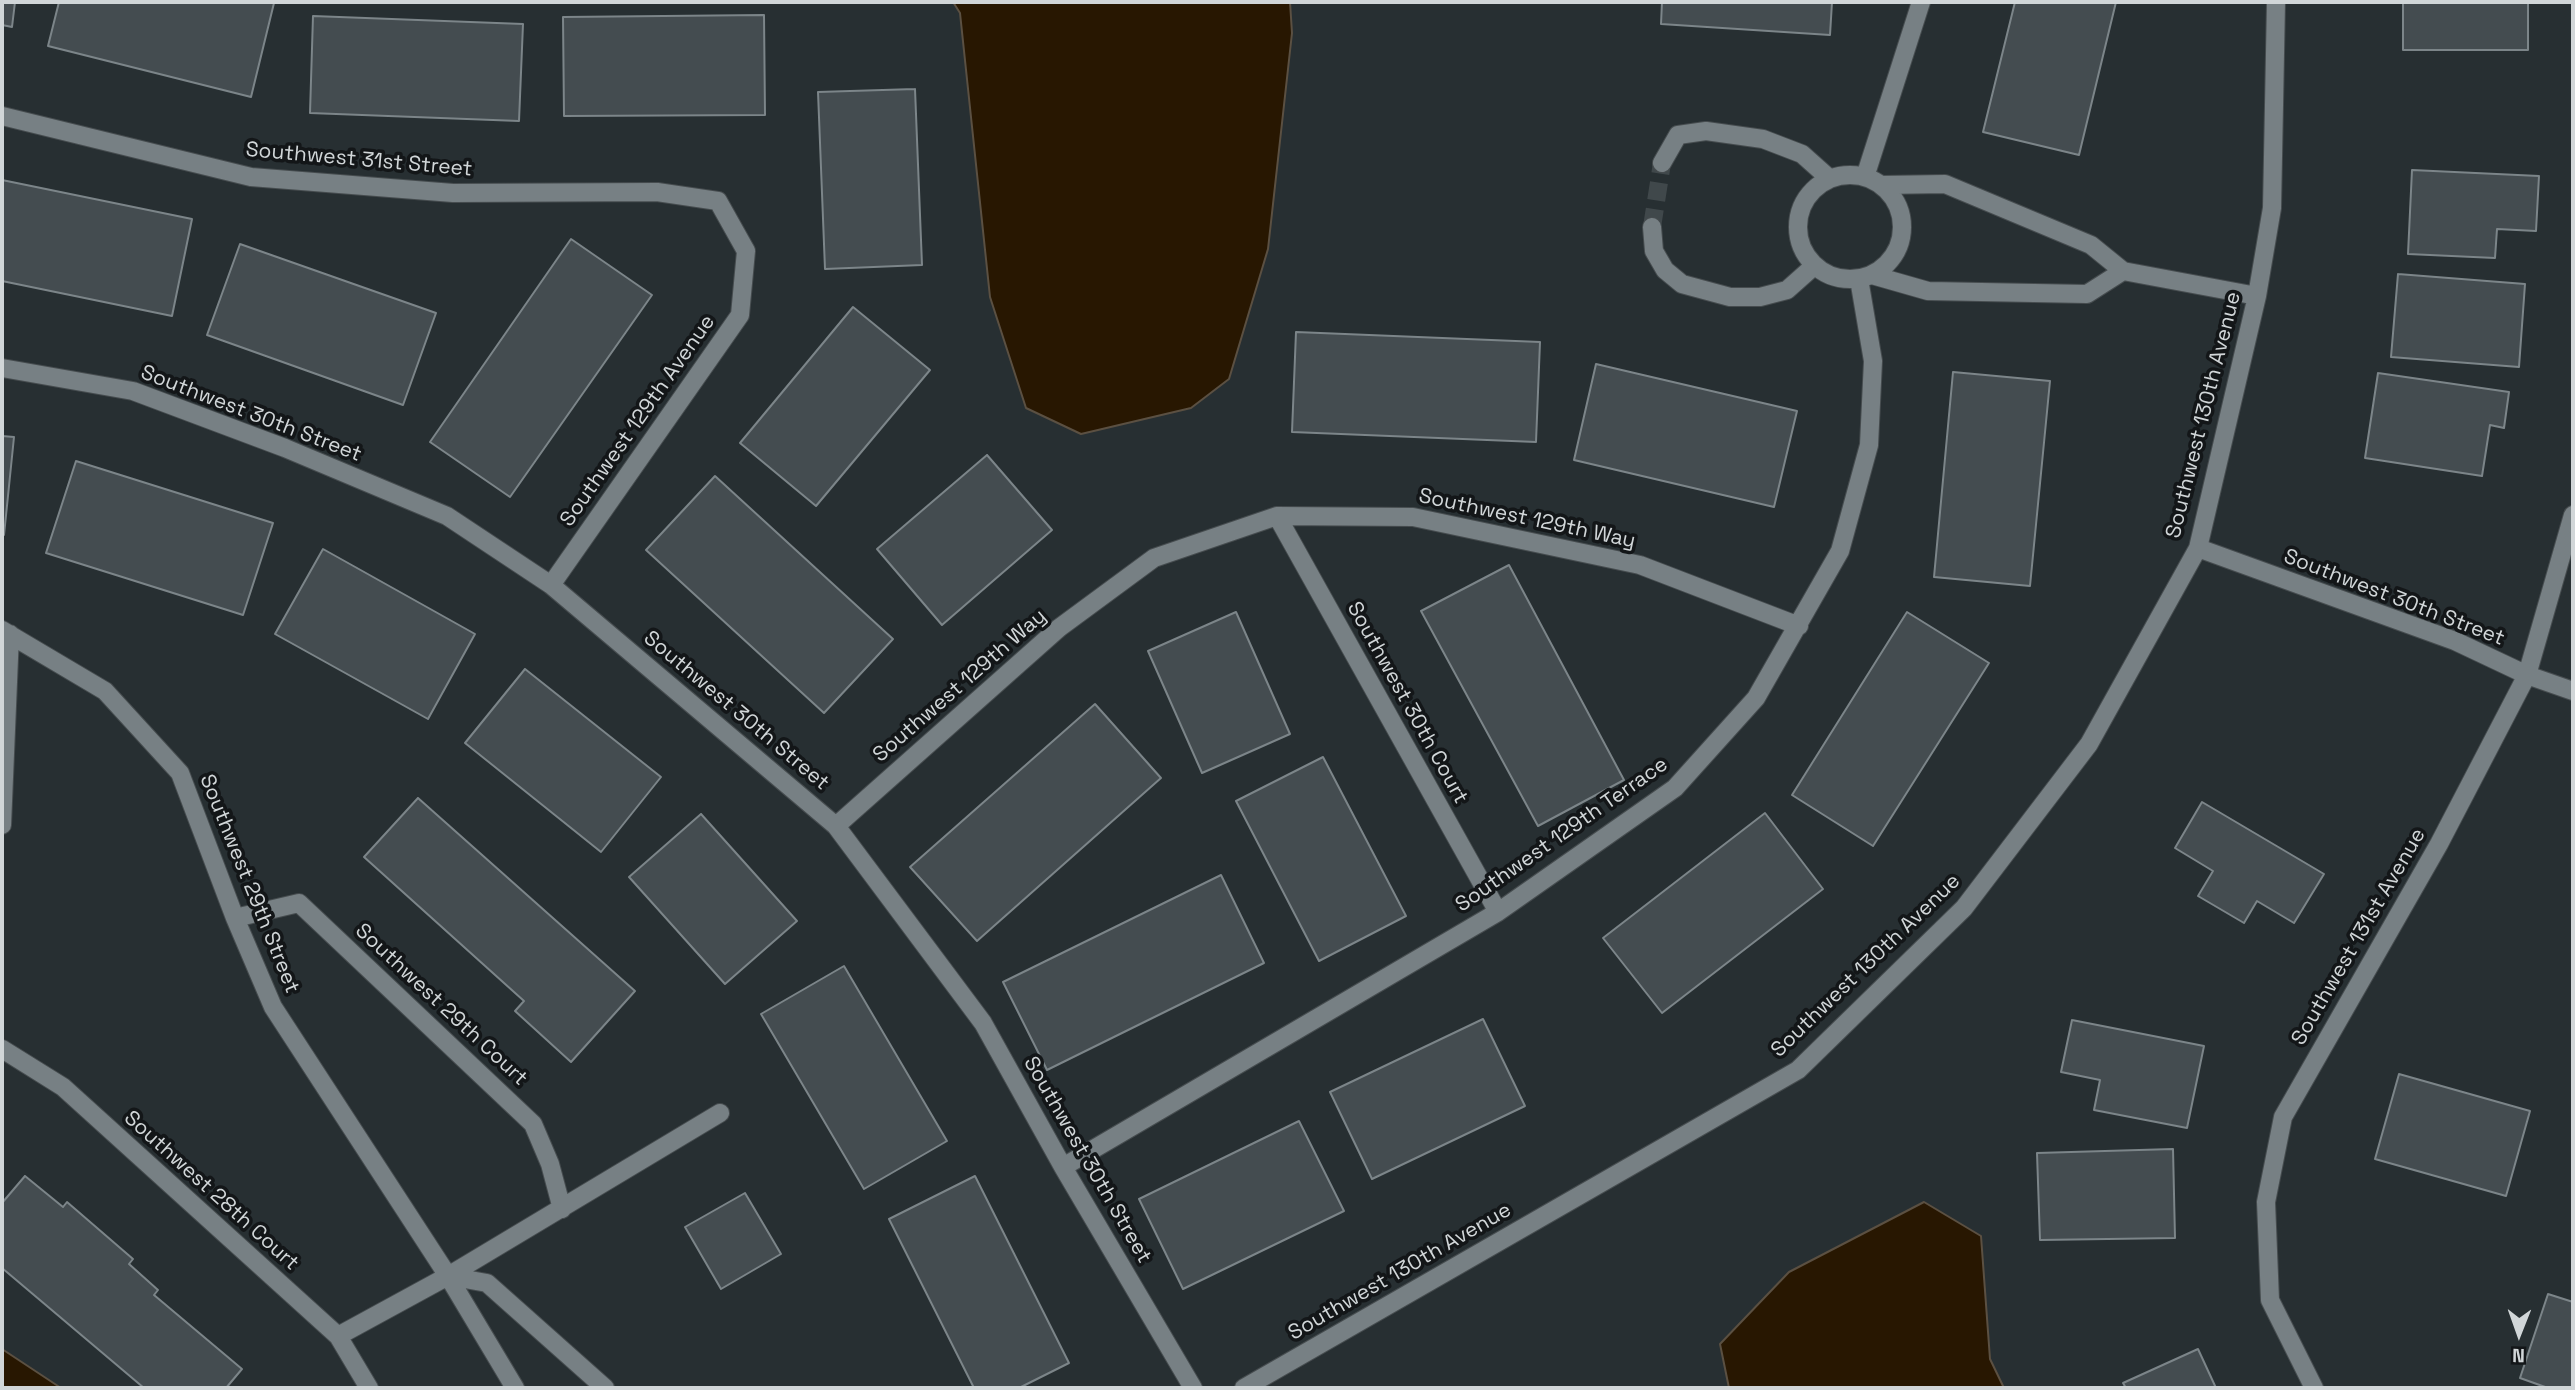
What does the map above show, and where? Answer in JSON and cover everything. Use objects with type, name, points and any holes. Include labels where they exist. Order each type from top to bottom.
[{"type":"street","points":[[1873,181],[1921,2]]},
{"type":"street","name":"Southwest 130th Avenue","points":[[1244,1388],[1798,1070],[1964,908],[2089,744],[2198,548],[2257,296],[2272,208],[2276,2]]},
{"type":"street","name":"Southwest 31st Street","points":[[2,116],[251,177],[453,193],[657,191],[718,201]]},
{"type":"street","points":[[1662,163],[1678,135],[1706,131],[1763,139],[1802,154],[1830,179]]},
{"type":"street","points":[[2123,271],[2087,294],[1927,291],[1866,277],[1835,277],[1814,266],[1803,252],[1798,235],[1798,217],[1804,201],[1816,187],[1830,179],[1848,175],[1873,181],[1945,184],[2091,245],[2123,271],[2257,296]]},
{"type":"street","points":[[1866,277],[1887,265],[1898,250],[1903,232],[1902,215],[1894,198],[1873,181]]},
{"type":"street","name":"Southwest 129th Avenue","points":[[551,585],[740,315],[746,251],[718,201]]},
{"type":"street","points":[[1652,227],[1654,251],[1665,270],[1682,284],[1730,297],[1760,297],[1787,290],[1814,266]]},
{"type":"street","name":"Southwest 129th Terrace","points":[[1063,1167],[1498,912],[1675,788],[1756,698],[1840,551],[1869,445],[1873,360],[1866,277]]},
{"type":"street","name":"Southwest 30th Street","points":[[2,368],[133,391],[285,448],[447,516],[551,585],[836,826],[983,1023],[1063,1167],[1193,1388]]},
{"type":"street","name":"Southwest 131st Avenue","points":[[2314,1388],[2270,1300],[2266,1202],[2283,1117],[2439,844],[2527,675],[2573,515]]},
{"type":"street","name":"Southwest 129th Way","points":[[836,826],[1059,628],[1154,558],[1277,516],[1426,519],[1640,565],[1799,626]]},
{"type":"street","name":"Southwest 30th Court","points":[[1277,516],[1498,912]]},
{"type":"street","name":"Southwest 30th Street","points":[[2198,548],[2455,641],[2527,675],[2573,691]]},
{"type":"street","points":[[2,825],[6,632]]},
{"type":"street","name":"Southwest 29th Street","points":[[6,632],[106,691],[180,773],[235,918],[273,1007],[448,1276],[514,1388]]},
{"type":"street","name":"Southwest 29th Court","points":[[235,918],[299,903],[533,1124],[550,1164],[562,1209]]},
{"type":"street","name":"Southwest 28th Court","points":[[2,1049],[63,1087],[338,1336],[369,1388]]},
{"type":"street","points":[[338,1336],[448,1276],[720,1113]]},
{"type":"street","points":[[448,1276],[487,1283],[605,1388]]},
{"type":"shaded area","points":[[953,2],[1290,2],[1292,33],[1268,249],[1229,379],[1191,408],[1081,434],[1026,408],[990,297],[960,13]]},
{"type":"shaded area","points":[[1924,1202],[1981,1236],[1990,1359],[2004,1388],[1729,1388],[1720,1344],[1789,1272]]},
{"type":"shaded area","points":[[2,1349],[61,1388],[2,1388]]},
{"type":"building","points":[[2,2],[15,2],[12,27],[2,25]]},
{"type":"building","points":[[59,2],[274,3],[251,97],[48,46]]},
{"type":"building","points":[[1662,2],[1832,2],[1830,35],[1661,24]]},
{"type":"building","points":[[2015,2],[2116,2],[2079,155],[1983,132]]},
{"type":"building","points":[[2403,2],[2528,2],[2528,50],[2403,50]]},
{"type":"building","points":[[764,15],[765,115],[564,116],[563,17]]},
{"type":"building","points":[[313,16],[523,24],[519,121],[310,113]]},
{"type":"building","points":[[915,89],[922,265],[825,269],[818,92]]},
{"type":"building","points":[[2412,170],[2539,176],[2536,231],[2497,229],[2495,258],[2408,254]]},
{"type":"building","points":[[2,180],[192,219],[172,316],[2,281]]},
{"type":"building","points":[[571,239],[652,295],[510,497],[430,442]]},
{"type":"building","points":[[240,244],[436,313],[403,405],[207,335]]},
{"type":"building","points":[[2398,274],[2525,284],[2519,367],[2391,357]]},
{"type":"building","points":[[853,307],[930,370],[816,506],[740,443]]},
{"type":"building","points":[[1296,332],[1540,342],[1536,442],[1292,432]]},
{"type":"building","points":[[1596,364],[1797,411],[1774,507],[1574,460]]},
{"type":"building","points":[[1953,372],[2050,381],[2030,586],[1934,577]]},
{"type":"building","points":[[2378,373],[2509,392],[2504,428],[2490,425],[2482,476],[2365,458]]},
{"type":"building","points":[[2,436],[14,437],[4,535],[2,535]]},
{"type":"building","points":[[987,455],[1052,530],[942,625],[877,549]]},
{"type":"building","points":[[76,461],[273,523],[243,615],[46,553]]},
{"type":"building","points":[[715,476],[893,639],[824,713],[646,550]]},
{"type":"building","points":[[323,549],[475,634],[428,719],[275,634]]},
{"type":"building","points":[[1509,565],[1624,780],[1538,826],[1421,611]]},
{"type":"building","points":[[1236,612],[1290,734],[1202,773],[1148,651]]},
{"type":"building","points":[[1907,612],[1989,663],[1873,846],[1792,795]]},
{"type":"building","points":[[525,669],[661,777],[601,852],[465,743]]},
{"type":"building","points":[[1095,704],[1161,778],[977,941],[910,867]]},
{"type":"building","points":[[1323,757],[1406,916],[1319,961],[1236,801]]},
{"type":"building","points":[[418,798],[635,991],[571,1062],[515,1011],[524,1001],[364,857]]},
{"type":"building","points":[[2202,802],[2324,874],[2294,923],[2257,901],[2244,923],[2198,896],[2213,871],[2175,848]]},
{"type":"building","points":[[1765,813],[1823,889],[1662,1013],[1603,938]]},
{"type":"building","points":[[701,814],[797,921],[725,984],[629,877]]},
{"type":"building","points":[[1221,875],[1264,963],[1047,1070],[1003,982]]},
{"type":"building","points":[[844,966],[947,1141],[864,1189],[761,1014]]},
{"type":"building","points":[[1483,1019],[1525,1106],[1372,1179],[1330,1092]]},
{"type":"building","points":[[2072,1020],[2204,1046],[2187,1128],[2094,1110],[2100,1080],[2061,1072]]},
{"type":"building","points":[[2399,1074],[2530,1111],[2506,1196],[2375,1159]]},
{"type":"building","points":[[1299,1121],[1344,1211],[1183,1289],[1139,1199]]},
{"type":"building","points":[[2173,1149],[2175,1238],[2040,1240],[2037,1153]]},
{"type":"building","points":[[25,1176],[63,1207],[67,1202],[133,1259],[129,1264],[158,1290],[154,1295],[242,1369],[226,1388],[144,1388],[2,1268],[2,1203]]},
{"type":"building","points":[[975,1176],[1069,1363],[1019,1388],[974,1388],[889,1219]]},
{"type":"building","points":[[745,1193],[781,1254],[721,1289],[685,1227]]},
{"type":"building","points":[[2548,1294],[2573,1302],[2573,1388],[2548,1388],[2520,1378]]},
{"type":"building","points":[[2198,1349],[2216,1388],[2126,1388],[2123,1383]]},
{"type":"tunnel","points":[[1652,227],[1662,163]]}]
